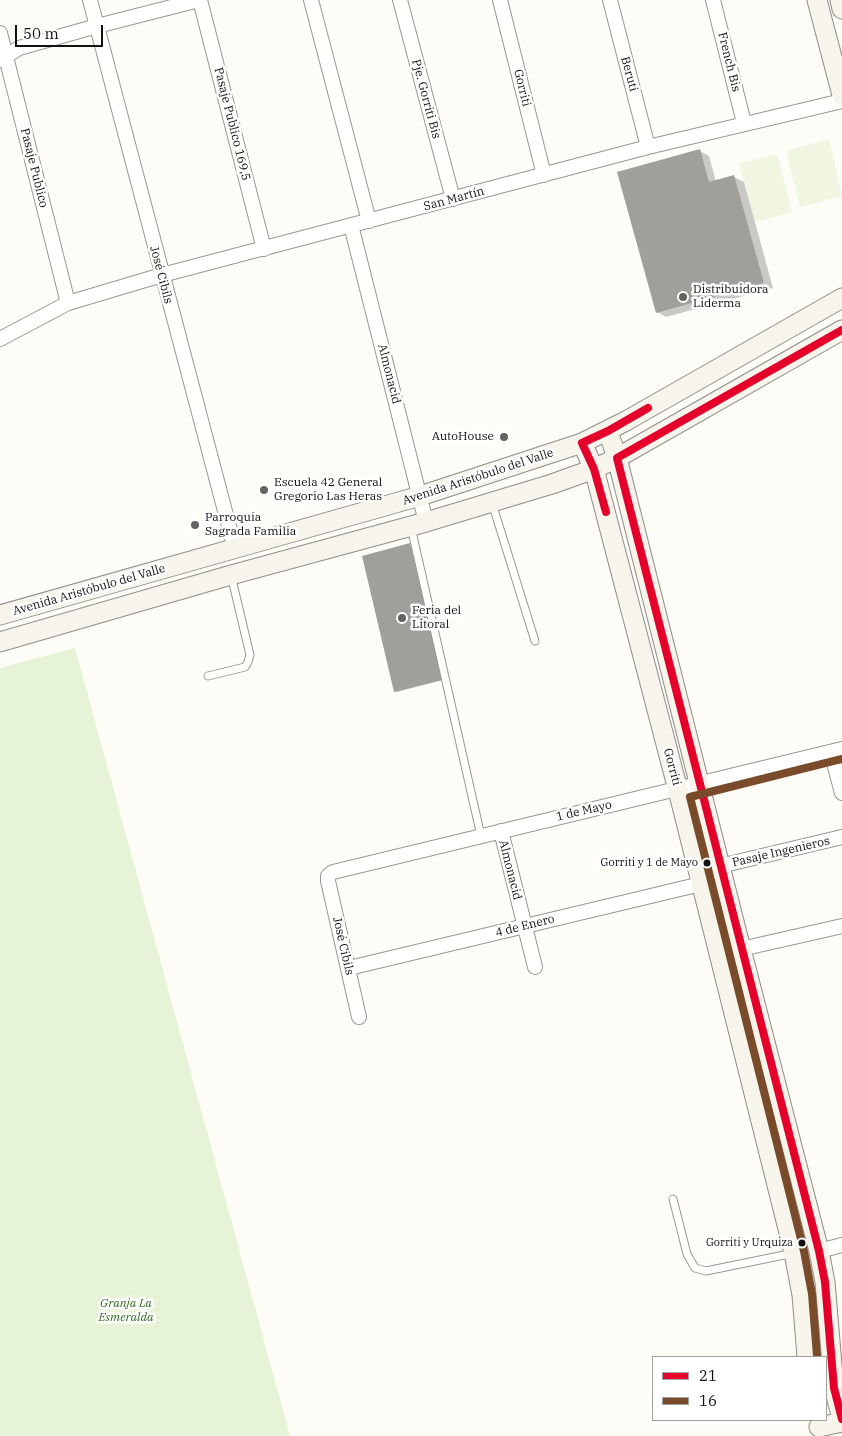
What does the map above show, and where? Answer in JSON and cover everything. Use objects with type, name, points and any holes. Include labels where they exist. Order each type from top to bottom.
[{"type":"main road","points":[[817,0],[842,95]]},
{"type":"main road","points":[[840,0],[842,9]]},
{"type":"main road","name":"Avenida Aristóbulo del Valle","points":[[0,615],[420,496],[582,443],[608,431],[842,298]]},
{"type":"main road","name":"Avenida Aristóbulo del Valle","points":[[0,642],[231,575],[418,524],[552,484],[594,469],[617,458],[842,330]]},
{"type":"main road","name":"Gorriti","points":[[608,431],[617,458],[819,1251],[825,1282],[834,1388],[842,1420]]},
{"type":"main road","name":"Gorriti","points":[[582,443],[594,469],[678,790],[794,1253],[802,1295],[807,1356]]},
{"type":"main road","points":[[819,1428],[842,1420]]},
{"type":"street","name":"José Cibils","points":[[90,0],[235,549]]},
{"type":"street","points":[[3,58],[19,48],[200,0]]},
{"type":"street","name":"Pasaje Publico 169,5","points":[[200,0],[264,248]]},
{"type":"street","points":[[310,0],[369,221]]},
{"type":"street","name":"Pje. Gorriti Bis","points":[[400,0],[453,199]]},
{"type":"street","name":"Gorriti","points":[[500,0],[544,175]]},
{"type":"street","name":"Beruti","points":[[610,0],[648,148]]},
{"type":"street","name":"French Bis","points":[[713,0],[744,123]]},
{"type":"street","name":"Pasaje Publico","points":[[0,33],[3,58],[68,303]]},
{"type":"street","name":"San Martín","points":[[0,340],[68,303],[162,275],[744,123],[842,101]]},
{"type":"street","name":"Almonacid","points":[[351,226],[420,496],[418,524]]},
{"type":"street","points":[[837,751],[842,793]]},
{"type":"street","name":"1 de Mayo","points":[[328,876],[333,872],[837,751]]},
{"type":"street","name":"Almonacid","points":[[501,831],[536,967]]},
{"type":"street","name":"Pasaje Ingenieros","points":[[720,866],[842,837]]},
{"type":"street","name":"José Cibils","points":[[328,876],[359,1017]]},
{"type":"street","name":"4 de Enero","points":[[349,968],[701,884]]},
{"type":"street","points":[[741,949],[842,926]]},
{"type":"street","points":[[819,1251],[842,1245]]},
{"type":"lane","points":[[492,502],[535,641]]},
{"type":"lane","points":[[418,524],[480,836]]},
{"type":"lane","points":[[208,676],[245,666],[250,654],[231,575]]},
{"type":"lane","points":[[673,1199],[687,1254],[695,1268],[706,1271],[794,1253]]},
{"type":"green space","points":[[829,139],[842,196],[800,207],[786,151]]},
{"type":"green space","points":[[777,154],[792,212],[755,222],[739,163]]},
{"type":"green space","name":"Granja La Esmeralda","points":[[75,648],[290,1436],[0,1436],[0,668]]},
{"type":"building","points":[[700,149],[709,182],[734,175],[764,283],[656,313],[617,172]]},
{"type":"building","name":"Feria del Litoral","points":[[410,543],[442,680],[394,692],[362,556]]},
{"type":"transit line","name":"21","points":[[842,330],[617,458],[819,1251],[825,1282],[834,1388],[842,1419]]},
{"type":"transit line","name":"21","points":[[606,512],[594,469],[582,443],[608,431],[648,408]]},
{"type":"transit line","name":"16","points":[[817,1356],[812,1294],[804,1251],[690,797],[842,759]]},
{"type":"place","name":"Distribuidora Liderma","points":[[683,297]]},
{"type":"place","name":"AutoHouse","points":[[504,437]]},
{"type":"place","name":"Escuela 42 General Gregorio Las Heras","points":[[264,490]]},
{"type":"place","name":"Parroquia Sagrada Familia","points":[[195,525]]},
{"type":"place","name":"Feria del Litoral","points":[[402,618]]},
{"type":"place","name":"Gorriti y 1 de Mayo","points":[[707,863]]},
{"type":"place","name":"Gorriti y Urquiza","points":[[802,1243]]}]
